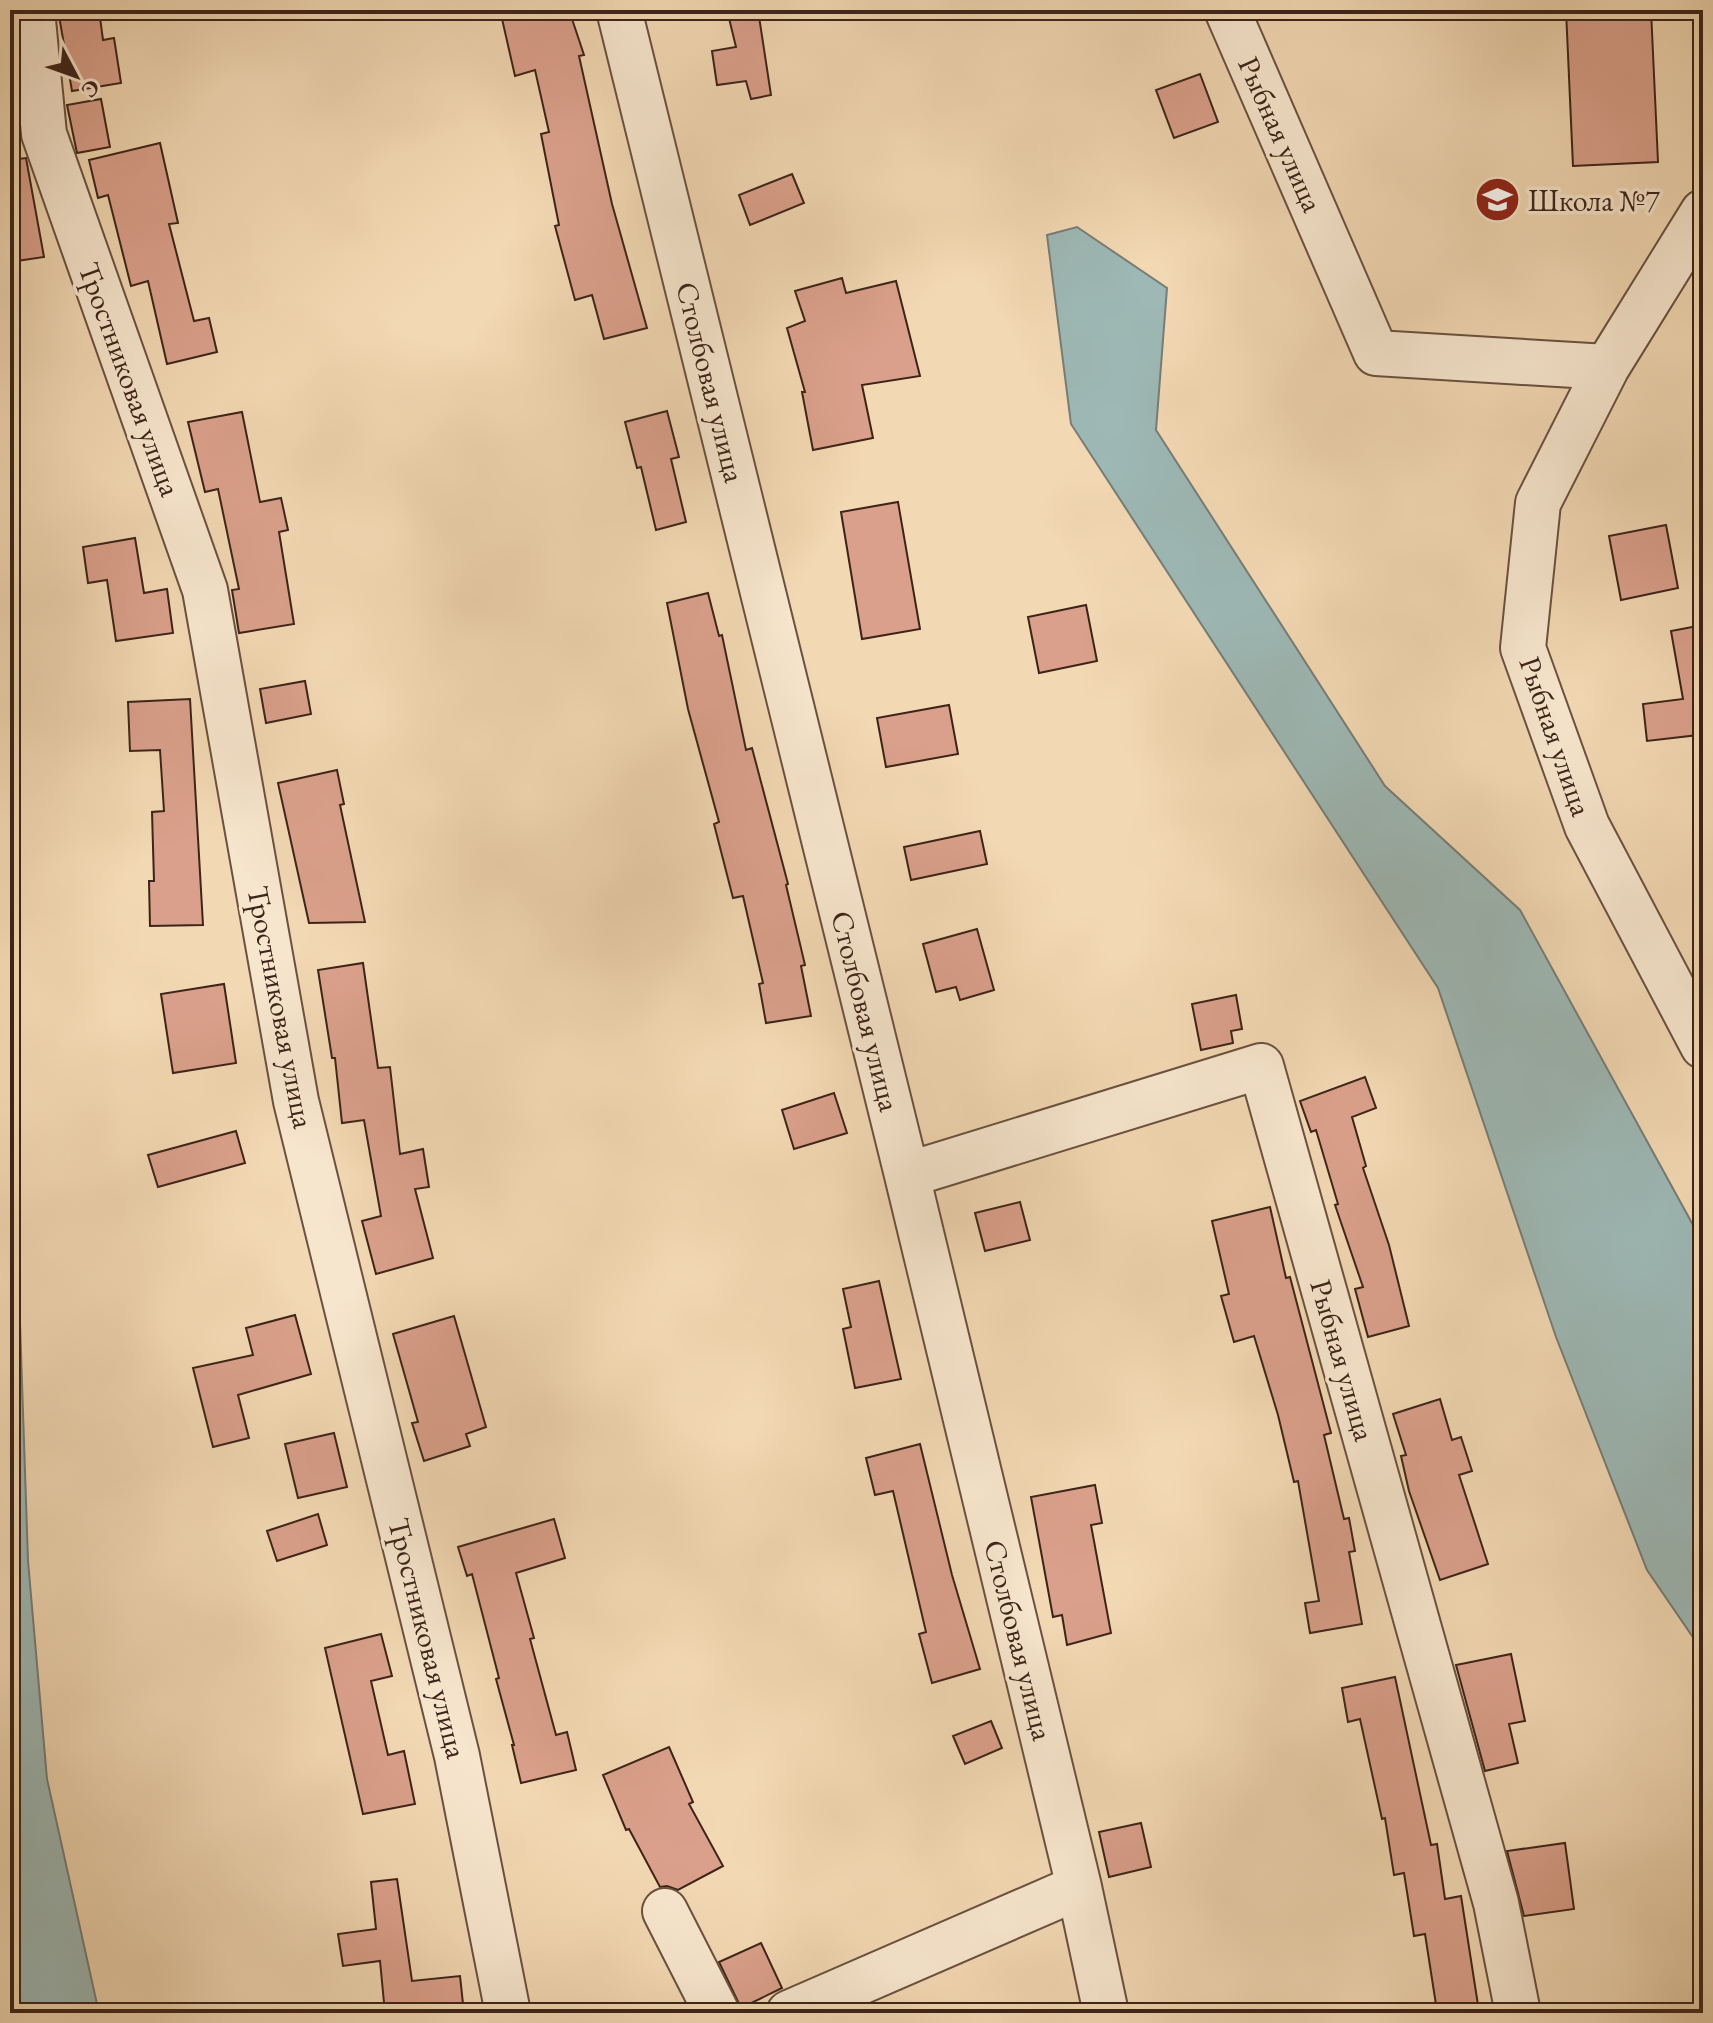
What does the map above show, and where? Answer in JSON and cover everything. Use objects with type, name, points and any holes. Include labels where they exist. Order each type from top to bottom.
[{"type":"street","name":"Тростниковая улица","points":[[32,10],[44,134],[205,590],[296,1101],[457,1756],[508,2013]]},
{"type":"street","name":"Столбовая улица","points":[[619,10],[907,1175],[1079,1887],[1106,2013]]},
{"type":"street","name":"Рыбная улица","points":[[1227,10],[1376,353],[1607,367]]},
{"type":"street","name":"Рыбная улица","points":[[1703,212],[1607,367],[1538,503],[1523,648],[1587,826],[1703,1046]]},
{"type":"street","name":"Рыбная улица","points":[[907,1175],[1261,1066],[1496,1903],[1518,2013]]},
{"type":"street","points":[[789,2013],[1079,1887]]},
{"type":"street","points":[[665,1911],[717,2013]]},
{"type":"water","points":[[1077,227],[1167,288],[1156,430],[1385,786],[1520,910],[1693,1225],[1703,1251],[1703,1652],[1647,1570],[1556,1337],[1438,988],[1071,424],[1047,235]]},
{"type":"water","points":[[10,1257],[19,1293],[28,1561],[47,1779],[99,2013],[10,2013]]},
{"type":"building","points":[[58,10],[99,10],[103,40],[114,38],[121,83],[72,91]]},
{"type":"building","points":[[500,10],[569,10],[584,55],[579,56],[612,204],[647,328],[604,339],[592,295],[575,300],[555,226],[559,225],[541,134],[549,132],[535,70],[515,76]]},
{"type":"building","points":[[727,10],[758,10],[771,95],[751,99],[746,81],[717,85],[712,51],[736,47]]},
{"type":"building","name":"Школа №7","points":[[1566,10],[1651,10],[1658,162],[1573,166]]},
{"type":"building","points":[[1200,74],[1218,122],[1174,138],[1156,90]]},
{"type":"building","points":[[101,99],[110,147],[77,153],[67,105]]},
{"type":"building","points":[[160,143],[178,223],[169,224],[194,321],[209,318],[217,352],[167,364],[148,281],[131,286],[108,195],[98,198],[89,160]]},
{"type":"building","points":[[26,158],[44,257],[10,262],[10,160]]},
{"type":"building","points":[[792,174],[804,203],[750,225],[739,195]]},
{"type":"building","points":[[842,278],[846,293],[896,281],[920,376],[862,385],[873,438],[813,450],[802,392],[805,392],[787,328],[805,321],[795,291]]},
{"type":"building","points":[[667,411],[679,457],[671,459],[686,522],[656,530],[641,467],[637,468],[625,422]]},
{"type":"building","points":[[242,412],[260,502],[281,498],[288,530],[279,532],[294,624],[239,633],[232,590],[239,589],[218,489],[205,492],[188,422]]},
{"type":"building","points":[[898,502],[920,629],[862,639],[841,512]]},
{"type":"building","points":[[1666,525],[1678,588],[1621,600],[1609,536]]},
{"type":"building","points":[[135,538],[144,593],[167,589],[173,633],[116,641],[107,580],[88,583],[83,547]]},
{"type":"building","points":[[708,593],[719,636],[722,635],[746,750],[752,748],[788,884],[805,965],[801,966],[811,1016],[766,1023],[759,984],[763,983],[743,896],[733,898],[714,824],[719,822],[688,709],[667,603]]},
{"type":"building","points":[[1086,605],[1097,661],[1039,673],[1028,617]]},
{"type":"building","points":[[1703,625],[1703,717],[1696,718],[1698,735],[1647,741],[1643,704],[1683,699],[1671,631]]},
{"type":"building","points":[[305,681],[311,714],[266,723],[260,689]]},
{"type":"building","points":[[190,699],[203,925],[150,926],[149,881],[154,881],[152,812],[164,811],[160,750],[130,751],[128,702]]},
{"type":"building","points":[[949,705],[958,754],[886,767],[877,718]]},
{"type":"building","points":[[337,770],[344,804],[340,805],[365,922],[309,923],[278,783]]},
{"type":"building","points":[[980,831],[987,864],[911,880],[904,847]]},
{"type":"building","points":[[977,929],[994,990],[960,1000],[956,987],[936,992],[923,944]]},
{"type":"building","points":[[363,963],[378,1068],[390,1067],[400,1154],[423,1149],[429,1187],[415,1189],[433,1258],[376,1274],[362,1221],[381,1216],[364,1120],[342,1123],[335,1058],[332,1058],[318,970]]},
{"type":"building","points":[[224,984],[236,1063],[173,1073],[161,994]]},
{"type":"building","points":[[1236,995],[1242,1029],[1231,1031],[1233,1043],[1201,1050],[1192,1004]]},
{"type":"building","points":[[1365,1077],[1376,1108],[1352,1117],[1366,1166],[1363,1168],[1389,1245],[1409,1326],[1368,1337],[1355,1289],[1363,1287],[1335,1205],[1338,1204],[1316,1130],[1311,1132],[1300,1101]]},
{"type":"building","points":[[834,1093],[847,1133],[794,1149],[782,1110]]},
{"type":"building","points":[[236,1131],[245,1163],[158,1187],[148,1155]]},
{"type":"building","points":[[1020,1202],[1030,1240],[985,1251],[975,1213]]},
{"type":"building","points":[[1270,1207],[1286,1278],[1290,1277],[1331,1433],[1324,1435],[1344,1519],[1349,1518],[1355,1551],[1349,1552],[1362,1624],[1310,1633],[1305,1603],[1319,1601],[1298,1481],[1294,1482],[1254,1336],[1234,1342],[1221,1296],[1229,1294],[1212,1221]]},
{"type":"building","points":[[879,1281],[901,1379],[855,1388],[843,1329],[851,1327],[843,1289]]},
{"type":"building","points":[[295,1315],[311,1374],[238,1395],[249,1438],[213,1447],[193,1368],[253,1355],[246,1328]]},
{"type":"building","points":[[454,1316],[486,1427],[466,1434],[470,1446],[424,1461],[412,1423],[418,1422],[393,1334]]},
{"type":"building","points":[[1440,1399],[1452,1440],[1461,1437],[1472,1471],[1459,1475],[1488,1564],[1440,1580],[1409,1491],[1401,1456],[1406,1455],[1393,1414]]},
{"type":"building","points":[[334,1433],[347,1487],[298,1498],[285,1444]]},
{"type":"building","points":[[920,1444],[952,1575],[980,1669],[932,1683],[919,1634],[926,1632],[893,1491],[875,1495],[866,1458]]},
{"type":"building","points":[[1095,1485],[1102,1523],[1091,1525],[1111,1633],[1067,1645],[1062,1615],[1053,1617],[1031,1497]]},
{"type":"building","points":[[318,1514],[327,1545],[277,1561],[267,1531]]},
{"type":"building","points":[[554,1519],[565,1558],[516,1573],[556,1735],[567,1732],[576,1770],[521,1783],[496,1679],[499,1678],[472,1574],[467,1576],[458,1547]]},
{"type":"building","points":[[381,1634],[392,1676],[371,1681],[388,1755],[404,1751],[415,1804],[363,1814],[325,1648]]},
{"type":"building","points":[[1511,1654],[1525,1721],[1509,1724],[1518,1763],[1485,1771],[1456,1665]]},
{"type":"building","points":[[1395,1677],[1431,1845],[1437,1844],[1445,1899],[1461,1896],[1478,2005],[1437,2011],[1425,1934],[1414,1936],[1404,1873],[1394,1875],[1385,1818],[1382,1819],[1360,1719],[1348,1722],[1342,1688]]},
{"type":"building","points":[[991,1721],[1002,1748],[965,1764],[953,1736]]},
{"type":"building","points":[[669,1747],[693,1802],[689,1804],[723,1866],[678,1890],[660,1887],[629,1829],[626,1830],[603,1775]]},
{"type":"building","points":[[1141,1823],[1151,1867],[1109,1877],[1099,1832]]},
{"type":"building","points":[[1565,1843],[1574,1909],[1524,1916],[1507,1851]]},
{"type":"building","points":[[397,1879],[412,1981],[460,1976],[464,2013],[385,2013],[380,1961],[343,1966],[338,1934],[376,1929],[371,1882]]},
{"type":"building","points":[[761,1943],[782,1988],[741,2008],[719,1962]]},
{"type":"place","name":"Школа №7","points":[[1497,200]]}]
